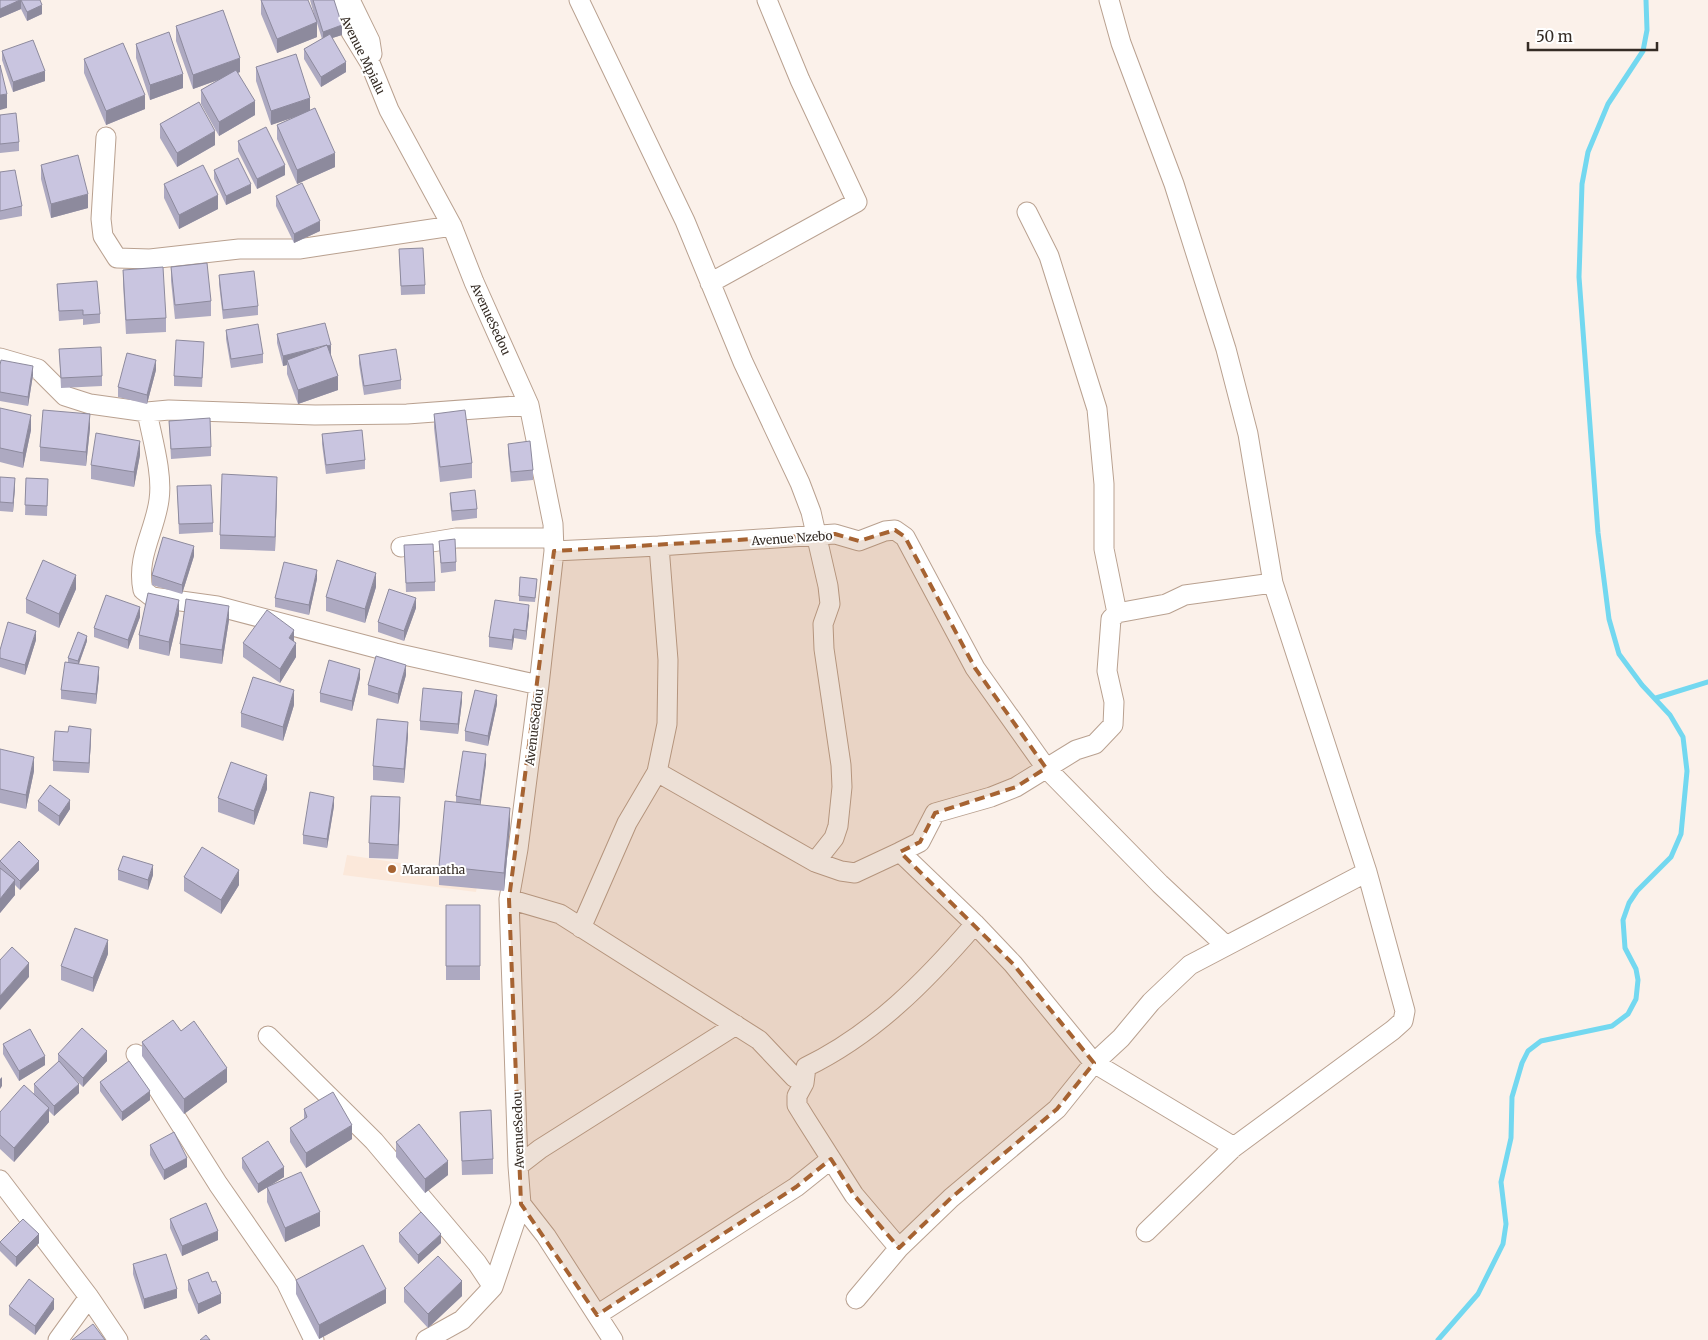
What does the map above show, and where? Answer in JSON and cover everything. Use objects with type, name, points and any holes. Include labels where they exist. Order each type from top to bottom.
[{"type":"street","name":"Avenue Mpialu","points":[[337,0],[351,32],[370,63],[389,110]]},
{"type":"street","points":[[350,0],[370,41],[372,52],[370,63]]},
{"type":"street","points":[[579,0],[685,221],[743,362],[800,483],[811,512],[828,586],[830,604],[824,624],[824,649],[842,765],[838,826],[834,838],[815,862]]},
{"type":"street","points":[[710,283],[857,202],[800,80],[767,0]]},
{"type":"street","points":[[1109,0],[1121,43],[1177,193],[1226,349],[1248,434],[1273,582],[1367,872],[1405,1011],[1403,1021],[1234,1147],[1146,1232]]},
{"type":"street","name":"AvenueSedou","points":[[389,110],[452,226],[529,405],[543,465],[554,545],[539,685],[518,849],[509,898],[518,1166],[522,1204],[493,1287],[462,1320],[426,1340]]},
{"type":"street","points":[[106,137],[101,219],[103,236],[117,258],[150,259],[239,248],[299,249],[452,226]]},
{"type":"street","points":[[1028,212],[1049,256],[1097,409],[1104,484],[1104,549],[1118,613]]},
{"type":"street","points":[[0,358],[38,369],[65,396],[90,404],[147,412],[169,410],[315,415],[406,414],[529,405]]},
{"type":"street","points":[[147,412],[157,463],[160,500],[144,547],[141,580],[143,590],[152,598],[216,606],[395,653],[539,685]]},
{"type":"street","name":"Avenue Nzebo","points":[[401,547],[456,538],[554,545],[658,546],[835,534],[859,541],[885,531],[895,530],[905,537],[975,668],[1046,768]]},
{"type":"street","points":[[581,928],[628,823],[656,772],[667,724],[668,660],[658,546]]},
{"type":"street","points":[[656,772],[815,862],[841,871],[855,872],[920,842],[935,813],[991,797],[1016,787],[1076,750],[1095,744],[1113,725],[1114,702],[1107,671],[1107,657],[1111,619],[1118,613],[1166,604],[1185,595],[1273,582]]},
{"type":"street","points":[[1046,768],[1160,884],[1225,945]]},
{"type":"street","points":[[900,852],[975,924],[1013,964],[1094,1064],[1234,1147]]},
{"type":"street","points":[[856,1299],[899,1248],[951,1198],[1057,1109],[1094,1064],[1121,1038],[1151,1002],[1190,965],[1367,872]]},
{"type":"street","points":[[509,898],[560,914],[759,1040],[794,1077],[804,1083]]},
{"type":"street","points":[[899,1248],[854,1195],[797,1105],[797,1096],[804,1083],[806,1067],[834,1054],[879,1022],[930,976],[975,924]]},
{"type":"street","points":[[518,1166],[540,1149],[736,1025]]},
{"type":"street","points":[[268,1036],[374,1141],[477,1262],[493,1287]]},
{"type":"street","points":[[136,1054],[218,1184],[286,1282],[314,1340]]},
{"type":"street","points":[[597,1315],[796,1187],[831,1159]]},
{"type":"street","points":[[0,1180],[89,1297],[118,1340]]},
{"type":"street","points":[[522,1204],[546,1236],[613,1340]]},
{"type":"street","points":[[58,1340],[89,1297]]},
{"type":"highlighted area","points":[[895,530],[905,537],[975,668],[1046,768],[1016,787],[935,813],[920,842],[900,852],[1013,964],[1094,1063],[1057,1109],[951,1198],[899,1248],[854,1195],[831,1159],[796,1187],[597,1315],[521,1204],[509,899],[554,551],[835,534],[859,541]]},
{"type":"shaded area","name":"Maranatha","points":[[347,855],[479,875],[476,892],[343,875]]},
{"type":"building","points":[[0,0],[20,0],[0,9]]},
{"type":"building","points":[[21,0],[40,0],[42,5],[27,12]]},
{"type":"building","points":[[261,0],[308,0],[317,22],[277,39]]},
{"type":"building","points":[[313,0],[334,0],[342,25],[323,32]]},
{"type":"building","points":[[223,10],[240,58],[193,75],[176,26]]},
{"type":"building","points":[[169,32],[183,74],[150,85],[136,44]]},
{"type":"building","points":[[330,34],[346,62],[321,77],[304,49]]},
{"type":"building","points":[[33,40],[45,71],[13,82],[2,51]]},
{"type":"building","points":[[123,43],[145,95],[106,111],[84,59]]},
{"type":"building","points":[[296,54],[310,98],[271,111],[256,67]]},
{"type":"building","points":[[0,65],[7,94],[0,95]]},
{"type":"building","points":[[236,70],[255,101],[219,122],[201,90]]},
{"type":"building","points":[[199,102],[215,131],[177,153],[160,124]]},
{"type":"building","points":[[315,108],[335,153],[297,170],[277,125]]},
{"type":"building","points":[[16,113],[19,142],[0,144],[0,115]]},
{"type":"building","points":[[266,127],[285,165],[257,179],[238,141]]},
{"type":"building","points":[[78,155],[88,194],[51,204],[41,165]]},
{"type":"building","points":[[238,158],[251,184],[226,196],[214,170]]},
{"type":"building","points":[[203,165],[218,195],[179,215],[164,184]]},
{"type":"building","points":[[15,170],[22,206],[0,211],[0,172]]},
{"type":"building","points":[[302,183],[320,221],[294,234],[276,196]]},
{"type":"building","points":[[423,248],[425,285],[401,286],[399,249]]},
{"type":"building","points":[[207,263],[211,301],[175,305],[171,267]]},
{"type":"building","points":[[163,267],[166,318],[126,320],[123,270]]},
{"type":"building","points":[[254,271],[258,306],[223,310],[219,275]]},
{"type":"building","points":[[97,281],[100,314],[83,315],[83,310],[59,311],[57,284]]},
{"type":"building","points":[[325,323],[331,345],[283,356],[277,334]]},
{"type":"building","points":[[258,324],[263,354],[231,359],[226,330]]},
{"type":"building","points":[[176,340],[204,342],[202,378],[174,376]]},
{"type":"building","points":[[327,345],[338,376],[298,390],[287,360]]},
{"type":"building","points":[[101,347],[102,376],[61,378],[59,349]]},
{"type":"building","points":[[396,349],[401,380],[364,386],[359,355]]},
{"type":"building","points":[[127,353],[156,360],[147,395],[118,387]]},
{"type":"building","points":[[1,360],[33,366],[28,397],[0,392]]},
{"type":"building","points":[[0,408],[31,415],[23,453],[0,448]]},
{"type":"building","points":[[43,410],[90,414],[86,452],[40,447]]},
{"type":"building","points":[[465,410],[472,463],[440,467],[434,414]]},
{"type":"building","points":[[210,418],[211,447],[171,449],[169,421]]},
{"type":"building","points":[[362,430],[365,460],[326,465],[322,434]]},
{"type":"building","points":[[96,433],[140,441],[134,472],[91,465]]},
{"type":"building","points":[[530,441],[533,470],[511,472],[508,444]]},
{"type":"building","points":[[222,474],[277,477],[275,537],[220,535]]},
{"type":"building","points":[[0,477],[15,478],[13,503],[0,502]]},
{"type":"building","points":[[26,478],[48,479],[47,506],[25,505]]},
{"type":"building","points":[[211,485],[213,523],[179,524],[177,486]]},
{"type":"building","points":[[475,490],[477,509],[452,511],[450,493]]},
{"type":"building","points":[[163,537],[194,546],[182,585],[152,575]]},
{"type":"building","points":[[455,539],[456,562],[441,563],[439,541]]},
{"type":"building","points":[[433,544],[435,582],[406,583],[404,545]]},
{"type":"building","points":[[43,560],[76,575],[59,614],[26,599]]},
{"type":"building","points":[[337,560],[376,573],[365,609],[326,597]]},
{"type":"building","points":[[284,562],[317,570],[309,605],[275,598]]},
{"type":"building","points":[[520,577],[537,579],[535,598],[519,596]]},
{"type":"building","points":[[389,589],[416,598],[404,631],[378,622]]},
{"type":"building","points":[[148,593],[179,600],[169,642],[139,635]]},
{"type":"building","points":[[106,595],[140,607],[128,640],[94,628]]},
{"type":"building","points":[[186,599],[229,606],[222,650],[180,644]]},
{"type":"building","points":[[495,600],[529,605],[526,631],[514,629],[512,640],[489,637]]},
{"type":"building","points":[[267,610],[294,630],[289,638],[296,643],[280,669],[243,643]]},
{"type":"building","points":[[8,622],[36,631],[25,665],[0,658],[0,650]]},
{"type":"building","points":[[78,632],[87,636],[78,661],[68,658]]},
{"type":"building","points":[[376,656],[406,665],[398,694],[368,685]]},
{"type":"building","points":[[329,660],[360,669],[352,701],[320,693]]},
{"type":"building","points":[[65,662],[99,667],[96,694],[61,690]]},
{"type":"building","points":[[253,677],[294,690],[283,727],[241,713]]},
{"type":"building","points":[[423,688],[462,692],[458,724],[420,721]]},
{"type":"building","points":[[475,690],[497,695],[488,736],[465,731]]},
{"type":"building","points":[[377,719],[408,722],[404,769],[373,766]]},
{"type":"building","points":[[69,726],[91,729],[89,763],[53,761],[55,731],[68,732]]},
{"type":"building","points":[[0,749],[34,757],[26,795],[0,789]]},
{"type":"building","points":[[463,751],[486,754],[480,800],[456,796]]},
{"type":"building","points":[[231,762],[267,775],[254,811],[218,798]]},
{"type":"building","points":[[50,785],[70,800],[59,816],[38,801]]},
{"type":"building","points":[[310,792],[334,797],[327,839],[303,835]]},
{"type":"building","points":[[371,796],[400,797],[398,845],[369,843]]},
{"type":"building","points":[[445,801],[510,808],[504,873],[439,866]]},
{"type":"building","points":[[19,841],[39,861],[20,881],[0,861]]},
{"type":"building","points":[[202,847],[239,870],[221,900],[184,877]]},
{"type":"building","points":[[123,856],[153,865],[148,880],[118,870]]},
{"type":"building","points":[[0,868],[15,880],[0,899]]},
{"type":"building","points":[[446,905],[480,905],[480,966],[446,966]]},
{"type":"building","points":[[75,928],[108,940],[93,978],[61,966]]},
{"type":"building","points":[[12,947],[29,963],[0,996],[0,960]]},
{"type":"building","points":[[173,1020],[181,1031],[194,1021],[227,1068],[184,1099],[142,1042]]},
{"type":"building","points":[[82,1028],[107,1051],[83,1078],[58,1054]]},
{"type":"building","points":[[30,1029],[45,1056],[19,1071],[3,1044]]},
{"type":"building","points":[[59,1061],[79,1084],[54,1106],[34,1084]]},
{"type":"building","points":[[129,1061],[150,1091],[122,1112],[100,1082]]},
{"type":"building","points":[[24,1085],[49,1108],[14,1148],[0,1135],[0,1112]]},
{"type":"building","points":[[333,1092],[352,1125],[306,1153],[290,1128],[307,1117],[304,1109]]},
{"type":"building","points":[[491,1110],[493,1159],[462,1161],[460,1112]]},
{"type":"building","points":[[419,1124],[448,1161],[425,1179],[396,1142]]},
{"type":"building","points":[[174,1132],[187,1158],[164,1170],[150,1145]]},
{"type":"building","points":[[268,1141],[284,1167],[258,1184],[242,1158]]},
{"type":"building","points":[[301,1172],[320,1212],[285,1228],[267,1187]]},
{"type":"building","points":[[206,1203],[218,1231],[182,1246],[170,1219]]},
{"type":"building","points":[[421,1212],[441,1234],[418,1255],[399,1233]]},
{"type":"building","points":[[23,1219],[39,1234],[16,1257],[0,1242]]},
{"type":"building","points":[[363,1245],[386,1289],[319,1325],[296,1280]]},
{"type":"building","points":[[166,1254],[177,1289],[144,1299],[133,1264]]},
{"type":"building","points":[[438,1256],[462,1281],[428,1314],[404,1288]]},
{"type":"building","points":[[208,1272],[212,1282],[216,1281],[221,1294],[198,1304],[188,1280]]},
{"type":"building","points":[[29,1279],[54,1299],[35,1326],[9,1306]]},
{"type":"building","points":[[93,1324],[105,1340],[72,1340]]},
{"type":"building","points":[[206,1335],[210,1340],[200,1340]]},
{"type":"waterway","points":[[1438,1340],[1478,1294],[1503,1244],[1506,1224],[1501,1182],[1511,1138],[1512,1097],[1522,1063],[1528,1051],[1541,1041],[1612,1026],[1628,1014],[1636,999],[1638,980],[1636,969],[1625,948],[1623,920],[1629,903],[1637,891],[1671,857],[1681,834],[1687,771],[1683,737],[1670,715],[1642,685],[1619,654],[1609,619],[1598,533],[1579,277],[1582,184],[1588,152],[1608,104],[1643,51],[1647,30],[1646,0]]},
{"type":"waterway","points":[[1656,698],[1708,682]]},
{"type":"place","name":"Maranatha","points":[[392,869]]}]
